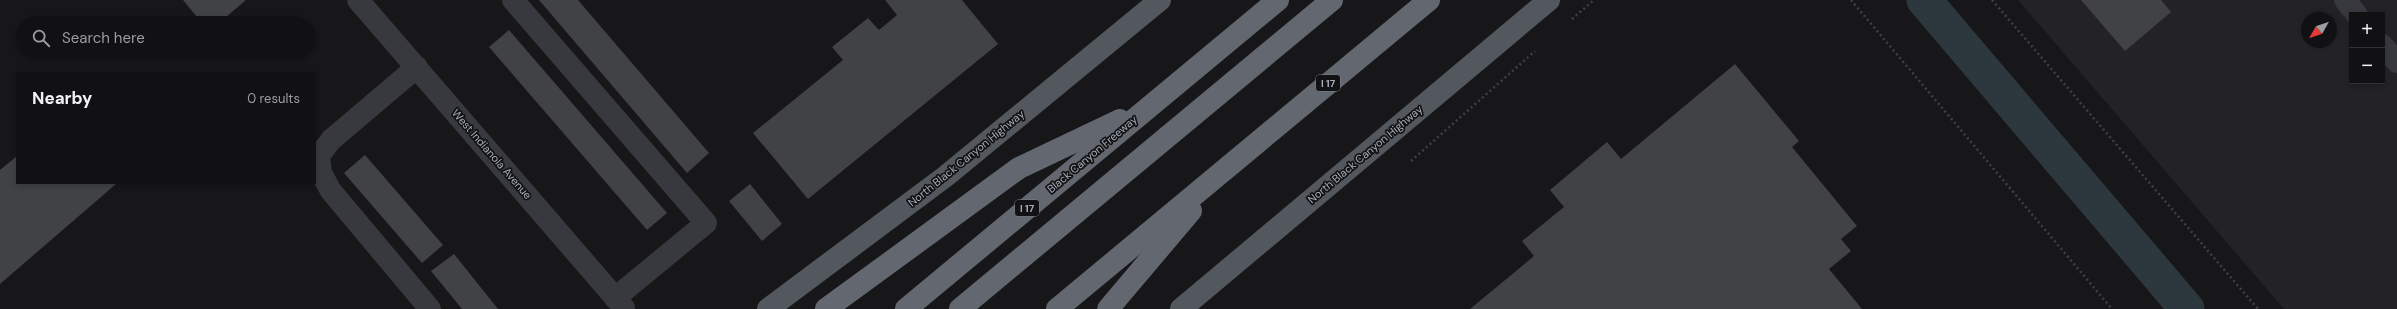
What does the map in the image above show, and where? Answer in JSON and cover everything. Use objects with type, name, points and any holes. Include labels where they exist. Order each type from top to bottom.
[{"type":"highway","name":"Black Canyon Freeway","points":[[906,309],[1278,0]]},
{"type":"highway","points":[[960,309],[1332,0]]},
{"type":"highway","name":"I 17","points":[[1057,309],[1429,0]]},
{"type":"highway","points":[[826,309],[1019,168],[1149,107]]},
{"type":"highway","points":[[1108,309],[1228,167]]},
{"type":"main road","name":"North Black Canyon Highway","points":[[768,309],[946,176],[1160,0]]},
{"type":"main road","name":"North Black Canyon Highway","points":[[1181,309],[1549,0]]},
{"type":"street","name":"West Indianola Avenue","points":[[358,0],[417,67],[617,304]]},
{"type":"street","points":[[513,0],[706,223],[617,304]]},
{"type":"street","points":[[2345,0],[2355,12]]},
{"type":"street","points":[[2385,48],[2397,62]]},
{"type":"street","points":[[417,67],[331,140],[319,156],[321,173],[331,191],[430,309]]},
{"type":"path","points":[[1570,21],[1594,0]]},
{"type":"path","points":[[1851,0],[2112,309]]},
{"type":"path","points":[[1992,0],[2258,309]]},
{"type":"path","points":[[1411,161],[1541,47]]},
{"type":"shaded area","points":[[2018,0],[2397,0],[2397,309],[2284,309]]},
{"type":"building","points":[[183,0],[246,0],[227,16],[196,16]]},
{"type":"building","points":[[539,0],[578,0],[709,153],[687,173]]},
{"type":"building","points":[[885,0],[962,0],[998,44],[808,199],[753,133],[843,60],[832,47],[868,18],[879,30],[897,15]]},
{"type":"building","points":[[2081,0],[2161,0],[2171,12],[2125,51]]},
{"type":"building","points":[[509,30],[667,213],[647,230],[489,47]]},
{"type":"building","points":[[1735,64],[1799,141],[1792,147],[1857,226],[1841,239],[1851,251],[1829,269],[1862,309],[1470,309],[1534,256],[1522,241],[1564,207],[1550,190],[1607,142],[1621,159]]},
{"type":"building","points":[[365,155],[443,245],[422,263],[344,173]]},
{"type":"building","points":[[16,157],[16,184],[116,184],[0,284],[0,170]]},
{"type":"building","points":[[750,184],[782,224],[762,241],[729,201]]},
{"type":"building","points":[[454,254],[498,309],[462,309],[431,271]]},
{"type":"waterway","points":[[1924,0],[2187,309]]}]
